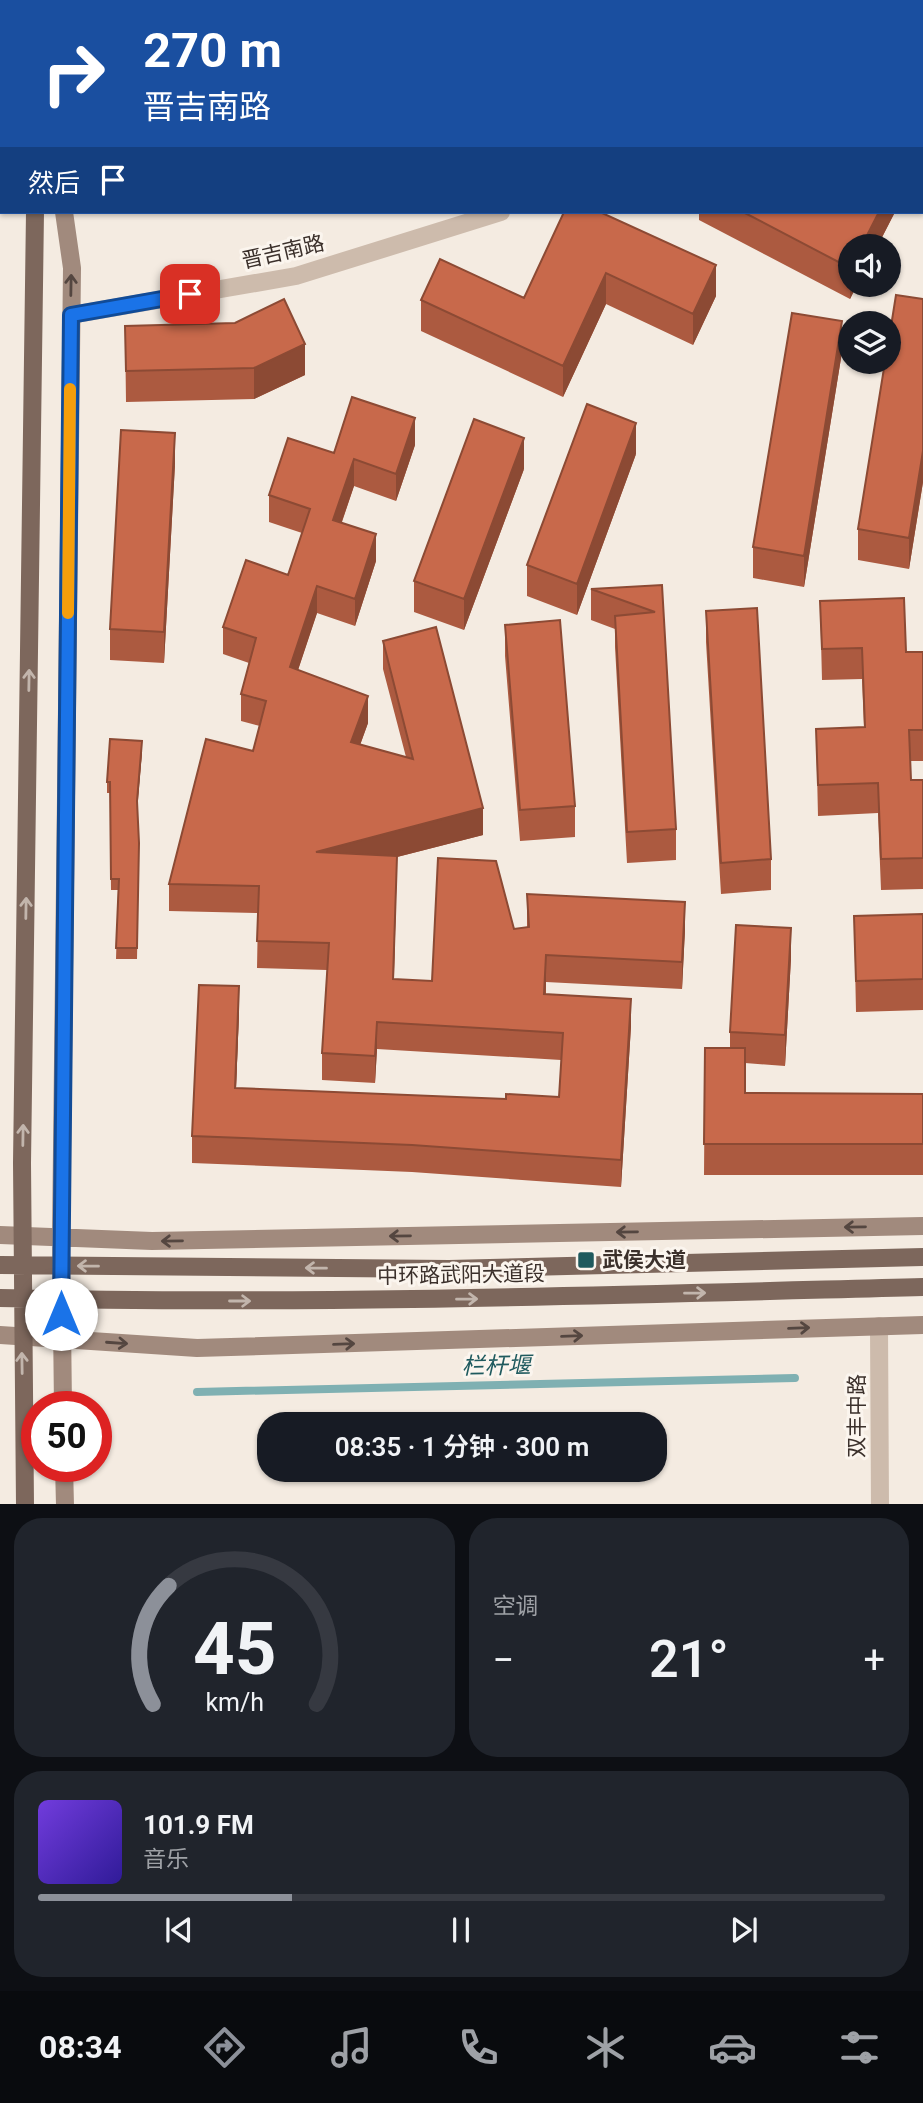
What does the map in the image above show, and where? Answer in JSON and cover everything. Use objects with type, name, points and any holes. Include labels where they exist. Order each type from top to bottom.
[{"type":"main road","points":[[25,1504],[22,1163],[35,214]]},
{"type":"main road","points":[[63,1391],[61,1237],[72,268],[64,214]]},
{"type":"main road","points":[[0,1234],[152,1241],[923,1226]]},
{"type":"main road","name":"中环路武阳大道段","points":[[0,1265],[449,1269],[923,1257]]},
{"type":"main road","name":"中环路武阳大道段","points":[[0,1298],[156,1302],[426,1300],[923,1287]]},
{"type":"main road","points":[[0,1335],[197,1348],[923,1325]]},
{"type":"main road","points":[[64,1482],[65,1504]]},
{"type":"street","name":"晋吉南路","points":[[71,315],[296,276],[495,214]]},
{"type":"street","name":"双丰中路","points":[[879,1326],[880,1504]]},
{"type":"building","points":[[563,214],[604,214],[716,265],[693,314],[606,273],[563,366],[421,300],[440,259],[524,298]]},
{"type":"building","points":[[747,214],[878,214],[868,234],[838,234],[838,262]]},
{"type":"building","points":[[896,297],[923,299],[923,451],[909,538],[858,529],[883,374],[901,374],[901,311],[893,311]]},
{"type":"building","points":[[284,299],[305,344],[254,368],[126,371],[125,326],[235,323]]},
{"type":"building","points":[[792,313],[838,320],[838,346],[804,556],[753,547]]},
{"type":"building","points":[[352,397],[415,418],[396,474],[354,459],[333,520],[376,534],[355,599],[317,586],[290,667],[368,696],[351,742],[413,759],[383,641],[436,627],[483,808],[316,852],[397,856],[393,979],[432,981],[438,858],[496,861],[514,929],[529,927],[527,894],[685,902],[682,962],[546,955],[544,994],[631,999],[621,1160],[412,1145],[192,1136],[199,985],[239,986],[235,1088],[506,1099],[506,1094],[559,1097],[563,1033],[377,1022],[375,1056],[322,1053],[329,943],[257,941],[259,886],[169,884],[206,739],[253,751],[266,701],[241,694],[256,638],[223,627],[246,560],[288,575],[310,509],[269,495],[288,438],[334,453]]},
{"type":"building","points":[[587,404],[636,423],[577,584],[527,565]]},
{"type":"building","points":[[474,419],[524,438],[464,599],[414,581]]},
{"type":"building","points":[[121,430],[175,433],[164,632],[110,629]]},
{"type":"building","points":[[662,585],[676,829],[627,832],[615,616],[655,612],[591,589]]},
{"type":"building","points":[[904,598],[906,652],[923,652],[923,730],[909,730],[911,780],[923,780],[923,858],[881,859],[878,783],[818,785],[816,729],[865,727],[862,648],[822,649],[820,601]]},
{"type":"building","points":[[757,608],[771,859],[721,863],[706,611]]},
{"type":"building","points":[[560,620],[575,806],[520,810],[505,625]]},
{"type":"building","points":[[110,739],[142,741],[137,801],[137,948],[116,948],[119,879],[111,879],[110,782],[107,782]]},
{"type":"building","points":[[923,914],[923,979],[856,981],[854,916]]},
{"type":"building","points":[[736,925],[791,928],[785,1035],[730,1032]]},
{"type":"building","points":[[705,1048],[745,1048],[745,1093],[923,1094],[923,1144],[704,1144]]},
{"type":"waterway","name":"栏杆堰","points":[[197,1392],[795,1378]]},
{"type":"slow traffic","points":[[68,613],[70,389]]},
{"type":"place","name":"武侯大道","points":[[586,1260]]},
{"type":"route","points":[[61,1314],[71,315],[190,294]]}]
